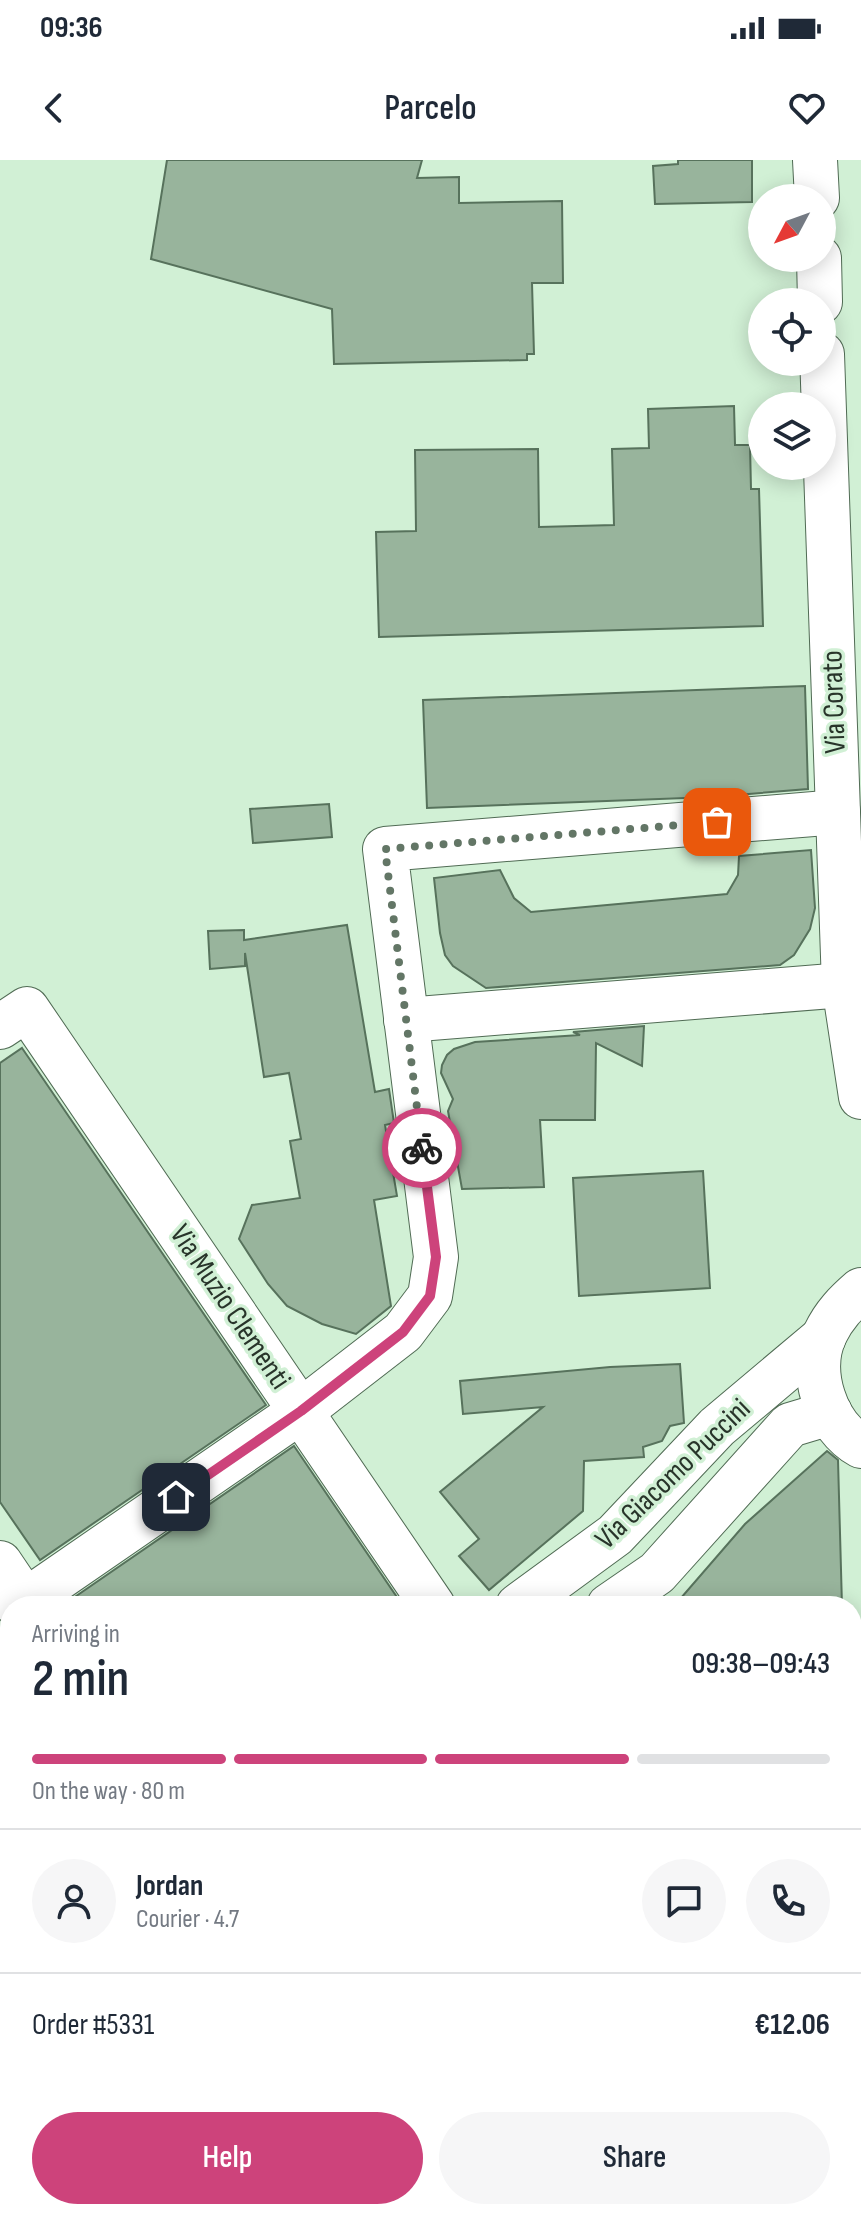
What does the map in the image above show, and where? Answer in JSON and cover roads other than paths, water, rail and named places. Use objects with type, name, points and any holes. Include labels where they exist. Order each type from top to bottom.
[{"type":"street","points":[[815,160],[816,184]]},
{"type":"street","name":"Via Corato","points":[[823,376],[844,985],[861,1097]]},
{"type":"street","points":[[36,1596],[301,1411],[403,1332],[430,1296],[436,1257],[385,849],[838,812]]},
{"type":"street","points":[[406,1020],[844,985]]},
{"type":"street","name":"Via Muzio Clementi","points":[[13,1018],[301,1411],[426,1596]]},
{"type":"street","points":[[861,1290],[840,1309],[824,1337],[819,1362],[820,1389],[830,1413],[841,1429],[861,1446]]},
{"type":"street","name":"Via Giacomo Puccini","points":[[532,1596],[615,1535],[717,1427],[824,1337]]},
{"type":"street","name":"Via Giacomo Puccini","points":[[624,1596],[657,1573],[790,1425],[830,1413]]},
{"type":"street","points":[[0,1563],[12,1596]]}]
